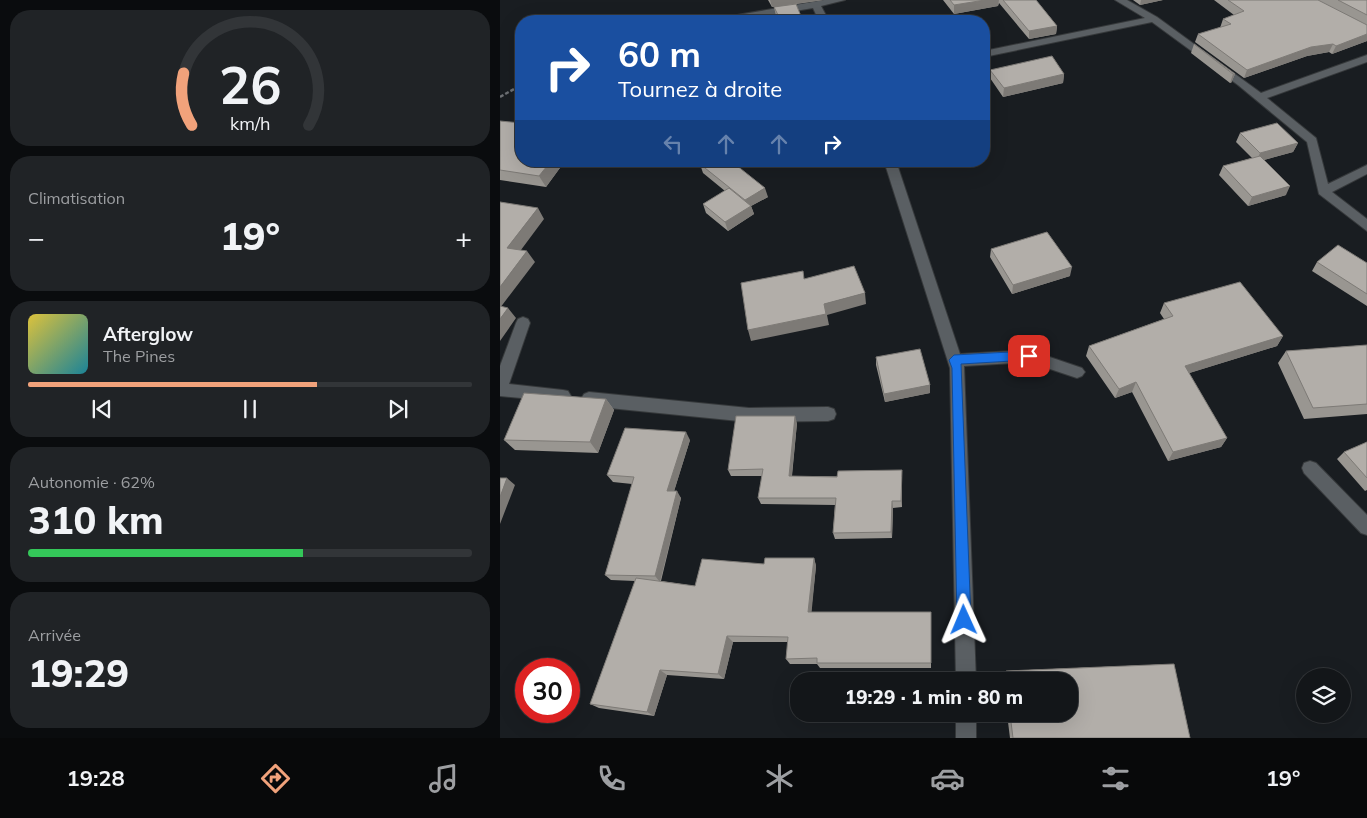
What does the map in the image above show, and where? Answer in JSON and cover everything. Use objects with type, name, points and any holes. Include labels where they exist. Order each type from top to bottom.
[{"type":"street","points":[[756,15],[840,0]]},
{"type":"street","points":[[1120,0],[1154,19],[1260,97],[1312,142],[1323,191],[1367,226]]},
{"type":"street","points":[[816,5],[821,15]]},
{"type":"street","points":[[990,53],[1154,19]]},
{"type":"street","points":[[1260,97],[1367,58]]},
{"type":"street","points":[[892,167],[957,368],[966,672]]},
{"type":"street","points":[[1323,191],[1367,169]]},
{"type":"street","points":[[523,323],[500,388],[749,415],[828,414]]},
{"type":"street","points":[[954,360],[1029,356],[1077,372]]},
{"type":"street","points":[[1310,468],[1367,528]]},
{"type":"street","points":[[966,722],[966,738]]},
{"type":"path","points":[[500,98],[515,89]]},
{"type":"building","points":[[950,0],[985,0],[954,5]]},
{"type":"building","points":[[1003,0],[1036,0],[1057,26],[1029,31]]},
{"type":"building","points":[[1228,0],[1318,0],[1367,25],[1367,34],[1336,46],[1333,44],[1311,47],[1247,70],[1198,34],[1231,24],[1223,19],[1244,11]]},
{"type":"building","points":[[1338,0],[1367,0],[1367,15]]},
{"type":"building","points":[[796,4],[801,15],[778,15],[774,7]]},
{"type":"building","points":[[1194,44],[1235,74],[1233,74]]},
{"type":"building","points":[[1052,56],[1064,74],[1004,88],[990,70]]},
{"type":"building","points":[[500,121],[515,122],[515,167],[546,167],[539,176],[500,170]]},
{"type":"building","points":[[1277,123],[1298,143],[1260,153],[1240,133]]},
{"type":"building","points":[[1260,156],[1290,186],[1252,197],[1223,166]]},
{"type":"building","points":[[704,167],[739,167],[765,188],[745,200]]},
{"type":"building","points":[[729,188],[751,206],[725,222],[703,204]]},
{"type":"building","points":[[500,202],[538,208],[507,248],[527,251],[500,287]]},
{"type":"building","points":[[1047,232],[1072,267],[1013,285],[991,249]]},
{"type":"building","points":[[1338,245],[1367,263],[1367,294],[1317,262]]},
{"type":"building","points":[[854,266],[865,293],[824,304],[826,314],[748,330],[741,283],[803,271],[804,279]]},
{"type":"building","points":[[1240,282],[1283,336],[1185,366],[1227,438],[1173,452],[1136,382],[1119,389],[1089,346],[1173,316],[1164,303]]},
{"type":"building","points":[[500,306],[508,308],[500,319]]},
{"type":"building","points":[[1367,345],[1367,404],[1313,408],[1286,351]]},
{"type":"building","points":[[920,349],[930,385],[884,394],[876,357]]},
{"type":"building","points":[[524,393],[606,399],[590,442],[504,440]]},
{"type":"building","points":[[736,416],[795,416],[789,476],[837,477],[838,471],[902,470],[901,501],[892,501],[891,532],[833,533],[836,498],[758,498],[763,469],[728,470]]},
{"type":"building","points":[[625,428],[686,432],[667,491],[677,491],[655,576],[605,575],[634,477],[607,475]]},
{"type":"building","points":[[1367,442],[1367,478],[1344,452]]},
{"type":"building","points":[[500,478],[507,478],[500,497]]},
{"type":"building","points":[[765,558],[814,558],[808,612],[931,612],[931,663],[817,663],[817,658],[786,659],[788,637],[727,636],[718,674],[660,670],[647,712],[590,704],[636,578],[695,586],[702,559],[764,564]]},
{"type":"building","points":[[1174,664],[1190,738],[1013,738],[1011,722],[1078,722],[1078,672],[1006,671]]},
{"type":"route","points":[[964,620],[957,368],[954,360],[1029,356]]}]
